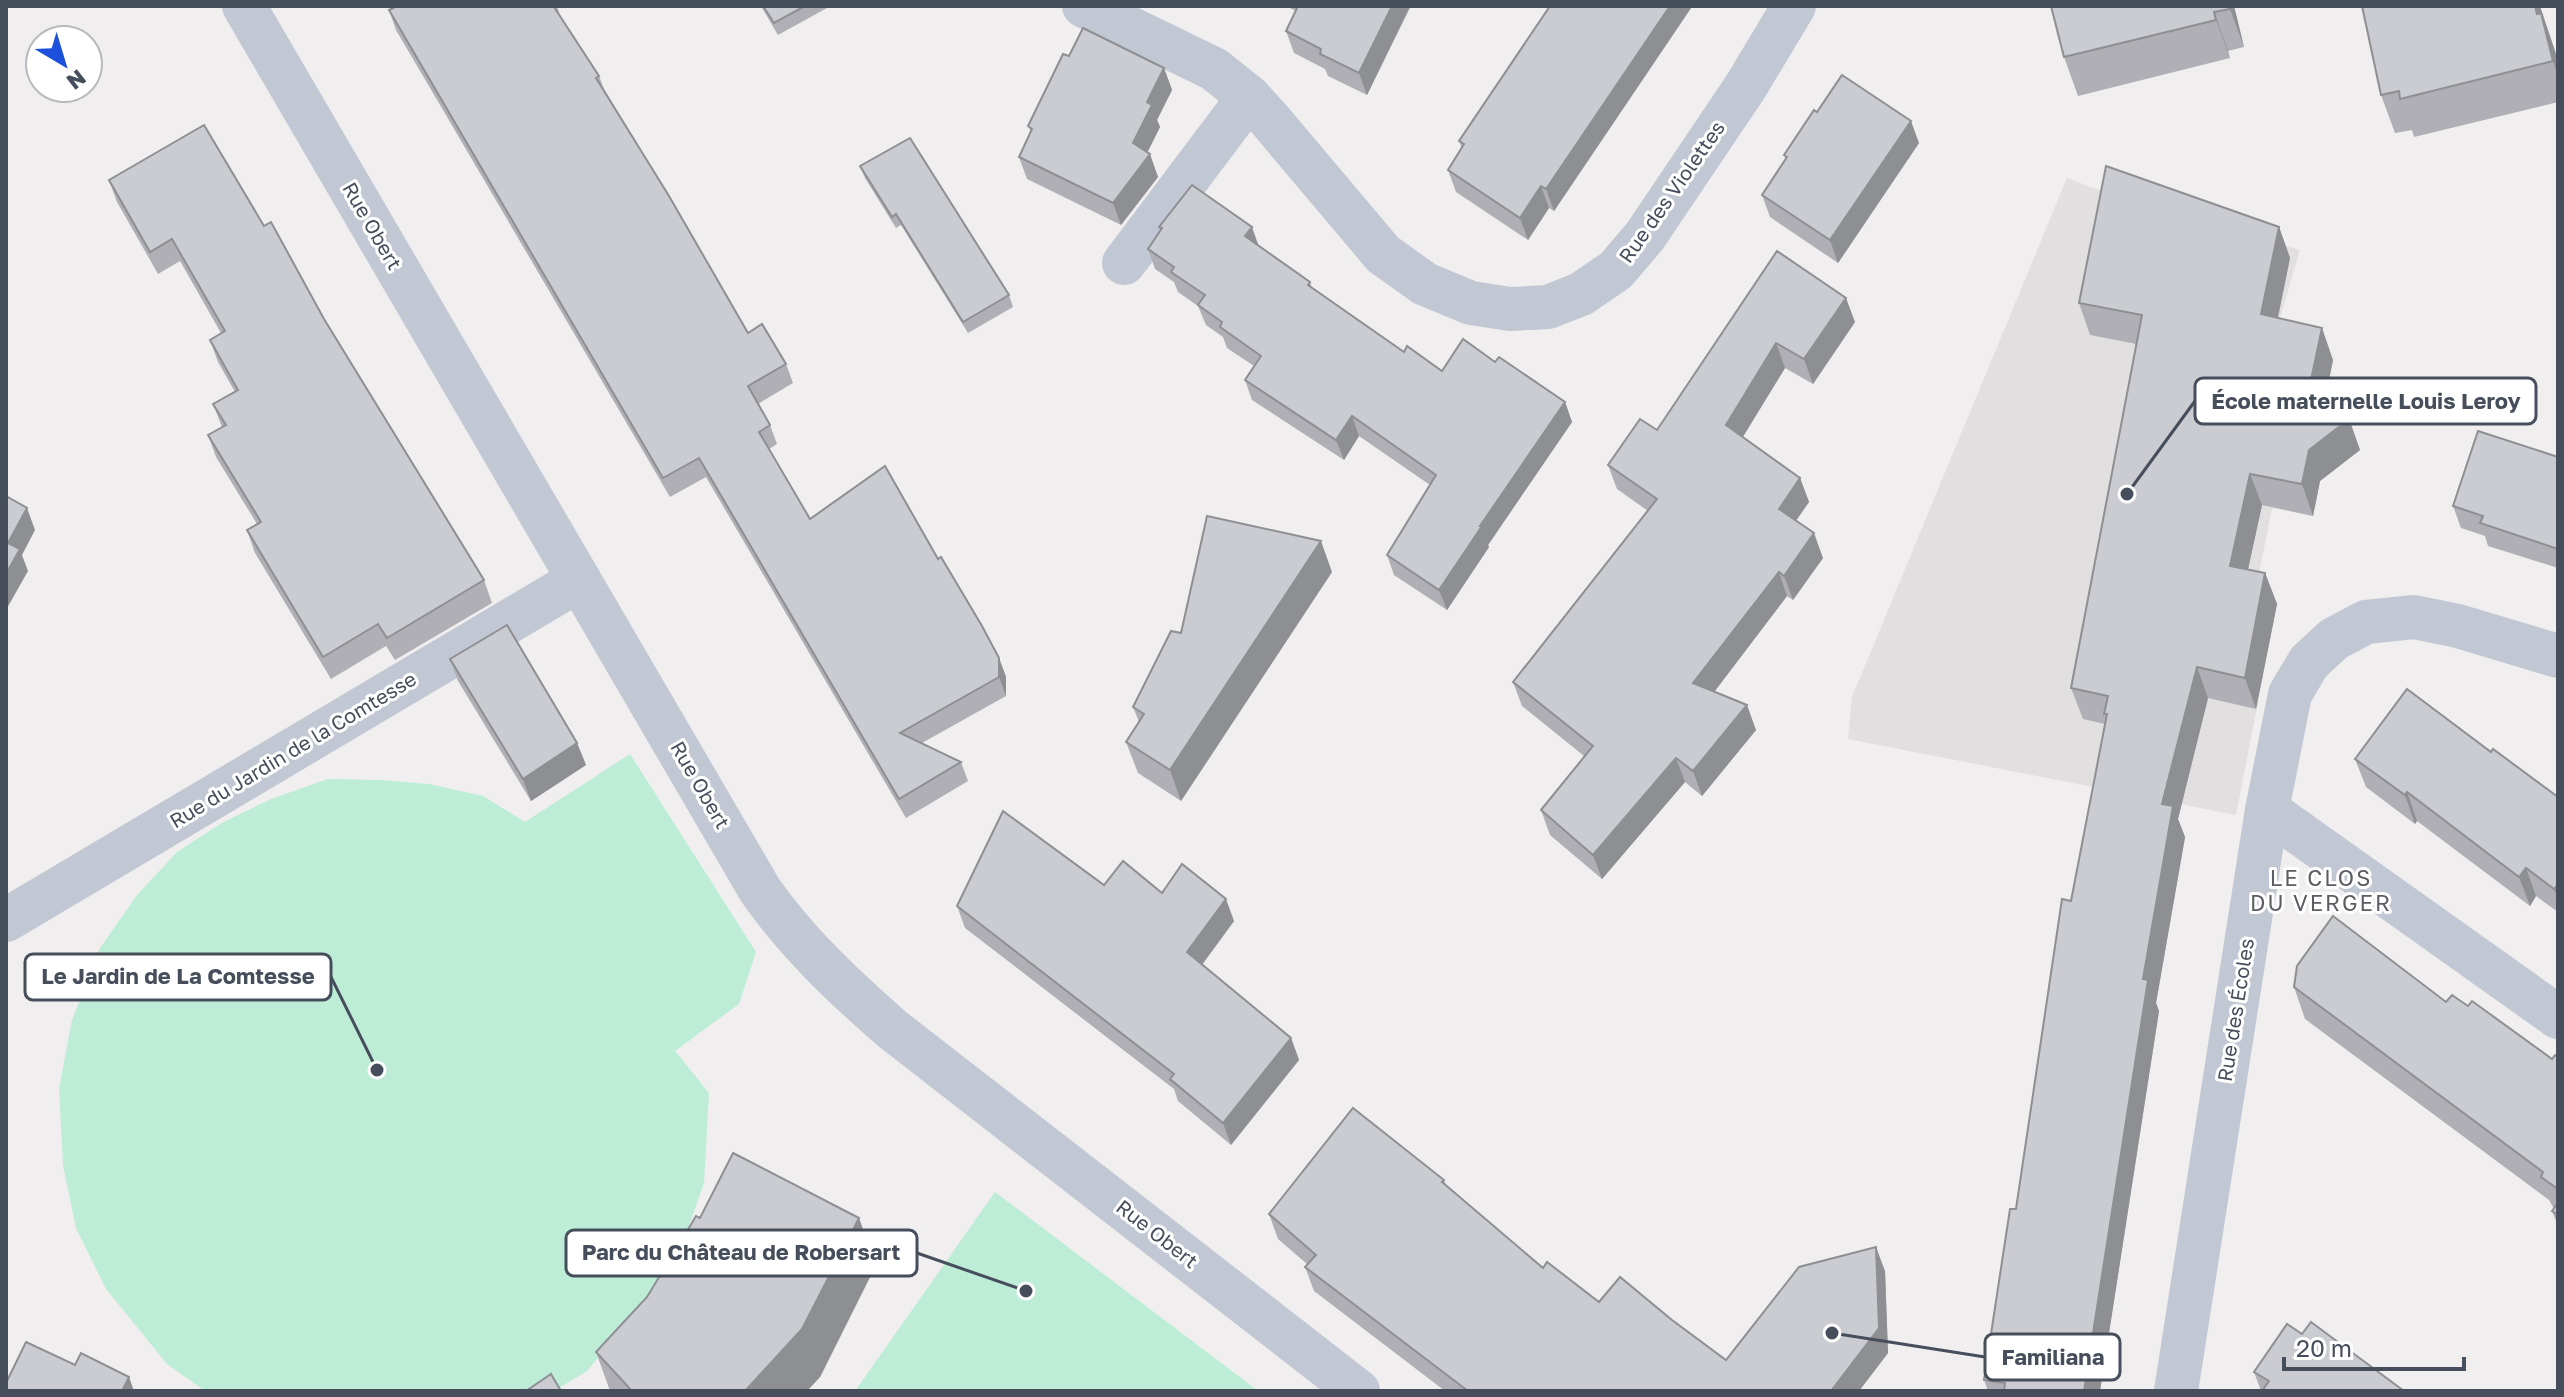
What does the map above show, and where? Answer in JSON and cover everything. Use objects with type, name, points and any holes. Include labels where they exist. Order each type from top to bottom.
[{"type":"street","name":"Rue Obert","points":[[244,6],[760,890],[779,916],[805,948],[892,1029],[1358,1391]]},
{"type":"street","name":"Rue des Violettes","points":[[1084,6],[1214,69],[1249,97],[1383,254],[1425,284],[1471,303],[1510,309],[1548,307],[1581,294],[1616,270],[1645,236],[1746,86],[1794,6]]},
{"type":"street","points":[[1124,263],[1249,97]]},
{"type":"street","name":"Rue du Jardin de la Comtesse","points":[[6,920],[579,580]]},
{"type":"street","name":"Rue des Écoles","points":[[2176,1391],[2267,810],[2290,694],[2309,662],[2334,639],[2366,622],[2414,617],[2458,626],[2558,656]]},
{"type":"street","points":[[2267,810],[2558,1017]]},
{"type":"shaded area","points":[[2067,178],[2117,197],[2300,250],[2272,345],[2333,360],[2317,439],[2337,444],[2330,473],[2320,481],[2315,508],[2305,514],[2272,508],[2254,599],[2268,602],[2275,615],[2236,815],[1848,739],[1852,697]]},
{"type":"green space","points":[[630,754],[756,952],[739,1004],[675,1051],[709,1093],[704,1183],[665,1279],[587,1371],[554,1391],[205,1391],[167,1364],[106,1289],[76,1228],[63,1165],[59,1089],[72,1020],[100,948],[137,895],[177,852],[220,824],[271,799],[328,779],[429,784],[483,796],[525,822]]},
{"type":"green space","points":[[995,1192],[1257,1390],[855,1391]]},
{"type":"building","points":[[397,6],[555,6],[748,333],[762,324],[786,364],[748,386],[770,425],[759,432],[810,519],[885,466],[938,559],[941,557],[982,626],[999,658],[999,677],[900,733],[961,762],[899,799],[699,458],[663,478],[389,10]]},
{"type":"building","points":[[763,6],[805,6],[774,23]]},
{"type":"building","points":[[1298,6],[1392,6],[1359,73],[1320,54],[1321,49],[1286,31]]},
{"type":"building","points":[[1550,6],[1670,6],[1546,189],[1541,186],[1520,218],[1448,170],[1464,144],[1459,141]]},
{"type":"building","points":[[2051,6],[2229,6],[2230,9],[2214,12],[2216,20],[2064,57]]},
{"type":"building","points":[[2362,6],[2535,6],[2537,14],[2541,13],[2553,61],[2400,99],[2399,91],[2381,95]]},
{"type":"building","points":[[1083,28],[1164,68],[1147,102],[1152,105],[1133,143],[1150,154],[1113,203],[1019,157],[1032,129],[1028,126],[1063,54],[1069,56]]},
{"type":"building","points":[[1842,75],[1911,121],[1830,240],[1762,195],[1814,110],[1817,112]]},
{"type":"building","points":[[204,125],[264,226],[271,222],[324,319],[484,580],[387,638],[378,624],[323,657],[247,530],[261,522],[208,435],[226,425],[213,404],[238,390],[210,340],[225,331],[172,239],[150,252],[109,180]]},
{"type":"building","points":[[910,138],[1009,295],[963,322],[896,214],[892,217],[860,166]]},
{"type":"building","points":[[2106,166],[2279,227],[2261,314],[2322,328],[2305,408],[2349,419],[2309,450],[2302,484],[2250,474],[2230,566],[2265,573],[2245,678],[2197,667],[2162,804],[2173,806],[2143,979],[2148,980],[2084,1391],[2004,1391],[2005,1383],[1984,1380],[2010,1209],[2016,1209],[2062,899],[2071,901],[2107,714],[2104,714],[2108,696],[2071,688],[2142,315],[2079,303]]},
{"type":"building","points":[[1192,185],[1252,227],[1245,236],[1310,282],[1308,285],[1404,352],[1407,346],[1442,371],[1463,339],[1495,362],[1499,357],[1565,402],[1439,590],[1387,555],[1436,475],[1352,416],[1336,440],[1245,380],[1261,356],[1220,327],[1222,322],[1198,305],[1205,295],[1171,272],[1174,267],[1148,249],[1162,228],[1159,227]]},
{"type":"building","points":[[1777,251],[1846,298],[1804,359],[1776,343],[1726,425],[1800,478],[1779,509],[1814,533],[1784,576],[1779,572],[1693,683],[1747,705],[1693,771],[1676,758],[1593,855],[1541,810],[1593,746],[1513,682],[1657,499],[1608,465],[1640,419],[1657,430]]},
{"type":"building","points":[[2478,431],[2558,457],[2558,549],[2480,523],[2483,516],[2453,506]]},
{"type":"building","points":[[6,496],[27,508],[8,543],[20,549],[6,574]]},
{"type":"building","points":[[1207,516],[1321,541],[1170,770],[1126,742],[1144,714],[1133,707],[1171,631],[1181,633]]},
{"type":"building","points":[[507,625],[577,743],[523,779],[450,659]]},
{"type":"building","points":[[2407,689],[2558,797],[2558,884],[2554,889],[2526,868],[2519,877],[2407,792],[2405,795],[2355,759]]},
{"type":"building","points":[[1003,811],[1104,885],[1123,861],[1162,893],[1182,864],[1226,899],[1187,952],[1291,1038],[1223,1123],[1170,1079],[1174,1074],[957,906]]},
{"type":"building","points":[[2333,916],[2446,1002],[2452,995],[2468,1006],[2472,1001],[2552,1059],[2555,1055],[2558,1057],[2558,1189],[2541,1177],[2543,1172],[2294,987],[2297,966]]},
{"type":"building","points":[[1353,1108],[1444,1180],[1442,1182],[1543,1268],[1547,1262],[1599,1302],[1620,1277],[1726,1360],[1799,1267],[1876,1247],[1879,1328],[1831,1391],[1468,1391],[1305,1267],[1316,1255],[1269,1214]]},
{"type":"building","points":[[733,1153],[859,1218],[802,1329],[745,1391],[632,1391],[596,1352],[647,1297],[696,1216],[700,1218]]},
{"type":"building","points":[[2311,1322],[2404,1391],[2262,1391],[2269,1381],[2254,1372],[2287,1324],[2302,1334]]},
{"type":"building","points":[[26,1342],[75,1365],[81,1353],[129,1377],[122,1391],[6,1391],[6,1383]]},
{"type":"building","points":[[551,1374],[561,1391],[526,1391]]},
{"type":"place","name":"École maternelle Louis Leroy","points":[[2127,494]]},
{"type":"place","name":"Le Jardin de La Comtesse","points":[[377,1070]]},
{"type":"place","name":"Parc du Château de Robersart","points":[[1026,1291]]},
{"type":"place","name":"Familiana","points":[[1832,1333]]},
{"type":"district","name":"LE CLOS DU VERGER","points":[[2321,890]]}]
